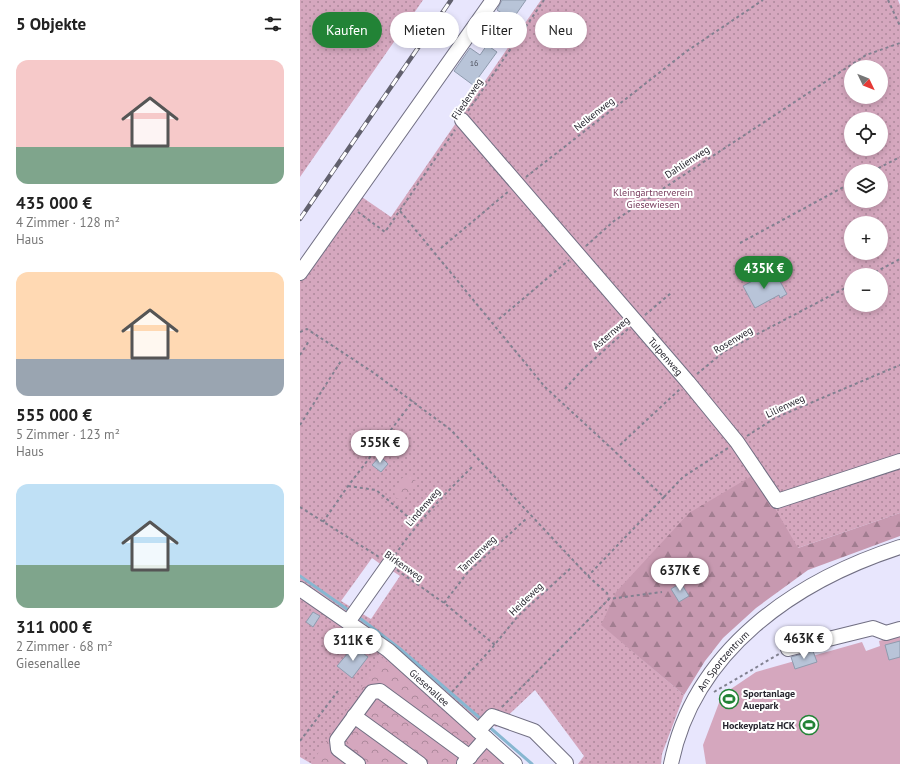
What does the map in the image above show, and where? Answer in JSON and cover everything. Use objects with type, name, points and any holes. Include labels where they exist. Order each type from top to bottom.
[{"type":"street","points":[[300,273],[493,0]]},
{"type":"street","name":"Tulpenweg","points":[[462,120],[688,382],[737,442],[777,501],[900,461]]},
{"type":"street","name":"Am Sportzentrum","points":[[671,764],[674,746],[690,707],[713,668],[738,641],[766,616],[794,596],[839,571],[900,547]]},
{"type":"street","points":[[352,616],[389,564]]},
{"type":"street","name":"Giesenallee","points":[[300,589],[352,616],[388,650],[485,726],[515,764]]},
{"type":"street","points":[[788,649],[873,628],[886,634],[900,629]]},
{"type":"street","points":[[358,764],[338,750],[337,740],[372,692],[380,691],[467,760],[485,726],[534,732],[566,763]]},
{"type":"street","points":[[354,716],[420,764]]},
{"type":"path","name":"Fliederweg","points":[[348,205],[385,232],[544,0]]},
{"type":"path","name":"Nelkenweg","points":[[441,248],[517,185],[687,51],[763,0]]},
{"type":"path","points":[[888,0],[900,26]]},
{"type":"path","name":"Dahlienweg","points":[[499,319],[614,221],[866,55],[900,43]]},
{"type":"path","points":[[887,164],[900,157]]},
{"type":"path","points":[[740,243],[844,187]]},
{"type":"path","points":[[400,211],[545,387],[664,497]]},
{"type":"path","points":[[883,268],[900,259]]},
{"type":"path","name":"Rosenweg","points":[[620,445],[688,382],[725,352],[844,289]]},
{"type":"path","name":"Asternweg","points":[[565,389],[582,370],[671,293]]},
{"type":"path","points":[[300,332],[307,329],[374,373],[451,430],[588,576],[607,592],[609,600]]},
{"type":"path","points":[[300,355],[309,341]]},
{"type":"path","points":[[300,425],[341,361]]},
{"type":"path","name":"Lilienweg","points":[[588,576],[683,477],[774,418],[900,365]]},
{"type":"path","points":[[323,522],[348,486],[413,401]]},
{"type":"path","name":"Lindenweg","points":[[389,564],[414,528],[438,500],[474,465]]},
{"type":"path","points":[[348,486],[376,490],[407,516],[414,528]]},
{"type":"path","name":"Birkenweg","points":[[300,507],[389,564],[444,603],[495,644]]},
{"type":"path","name":"Tannenweg","points":[[444,603],[468,572],[526,519]]},
{"type":"path","name":"Heideweg","points":[[452,691],[495,644],[518,616],[571,568]]},
{"type":"path","points":[[485,726],[609,600],[662,592]]},
{"type":"path","points":[[709,694],[788,649]]},
{"type":"path","points":[[300,741],[338,691]]},
{"type":"green space","points":[[300,0],[423,0],[415,12],[390,12],[390,47],[300,177]]},
{"type":"green space","name":"Kleingärtnerverein Giesewiesen","points":[[541,0],[898,0],[900,5],[900,513],[798,548],[602,625],[684,695],[662,754],[661,764],[578,764],[584,756],[535,690],[496,727],[485,718],[471,734],[505,764],[312,764],[300,757],[300,281],[359,195],[391,217],[508,48],[527,48],[527,20]],"holes":[[[372,558],[390,571],[400,576],[371,619],[341,601]]]},
{"type":"green space","points":[[755,474],[798,548],[900,513],[900,536],[808,570],[756,608],[723,638],[705,661],[684,695],[601,625],[616,592],[689,513]]},
{"type":"green space","points":[[409,475],[417,482],[405,498],[397,499],[395,497],[394,489],[402,478],[406,479]]},
{"type":"green space","name":"Hockeyplatz HCK","points":[[900,635],[900,764],[706,764],[703,745],[722,695],[756,672],[862,642],[866,651],[880,646],[879,641]]},
{"type":"green space","points":[[381,657],[505,764],[317,764],[313,761]]},
{"type":"building","points":[[502,0],[526,0],[518,12],[500,12],[497,10]]},
{"type":"building","points":[[470,48],[480,55],[485,48],[491,48],[497,52],[473,85],[454,71]]},
{"type":"building","points":[[776,274],[787,294],[780,298],[779,295],[755,308],[743,286],[764,275],[767,280]]},
{"type":"building","points":[[380,456],[388,464],[381,472],[372,465]]},
{"type":"building","points":[[681,583],[689,596],[679,602],[671,589]]},
{"type":"building","points":[[313,612],[320,616],[313,627],[306,622]]},
{"type":"building","points":[[900,641],[900,657],[889,660],[885,645]]},
{"type":"building","points":[[354,646],[368,657],[352,678],[337,666]]},
{"type":"building","points":[[813,651],[817,662],[795,669],[791,657]]},
{"type":"waterway","points":[[300,576],[351,612]]},
{"type":"waterway","points":[[357,616],[399,648],[482,720]]},
{"type":"waterway","points":[[487,725],[532,764]]},
{"type":"railway","points":[[300,219],[451,0]]},
{"type":"place","name":"Sportanlage Auepark","points":[[729,699]]},
{"type":"place","name":"Hockeyplatz HCK","points":[[809,725]]}]
